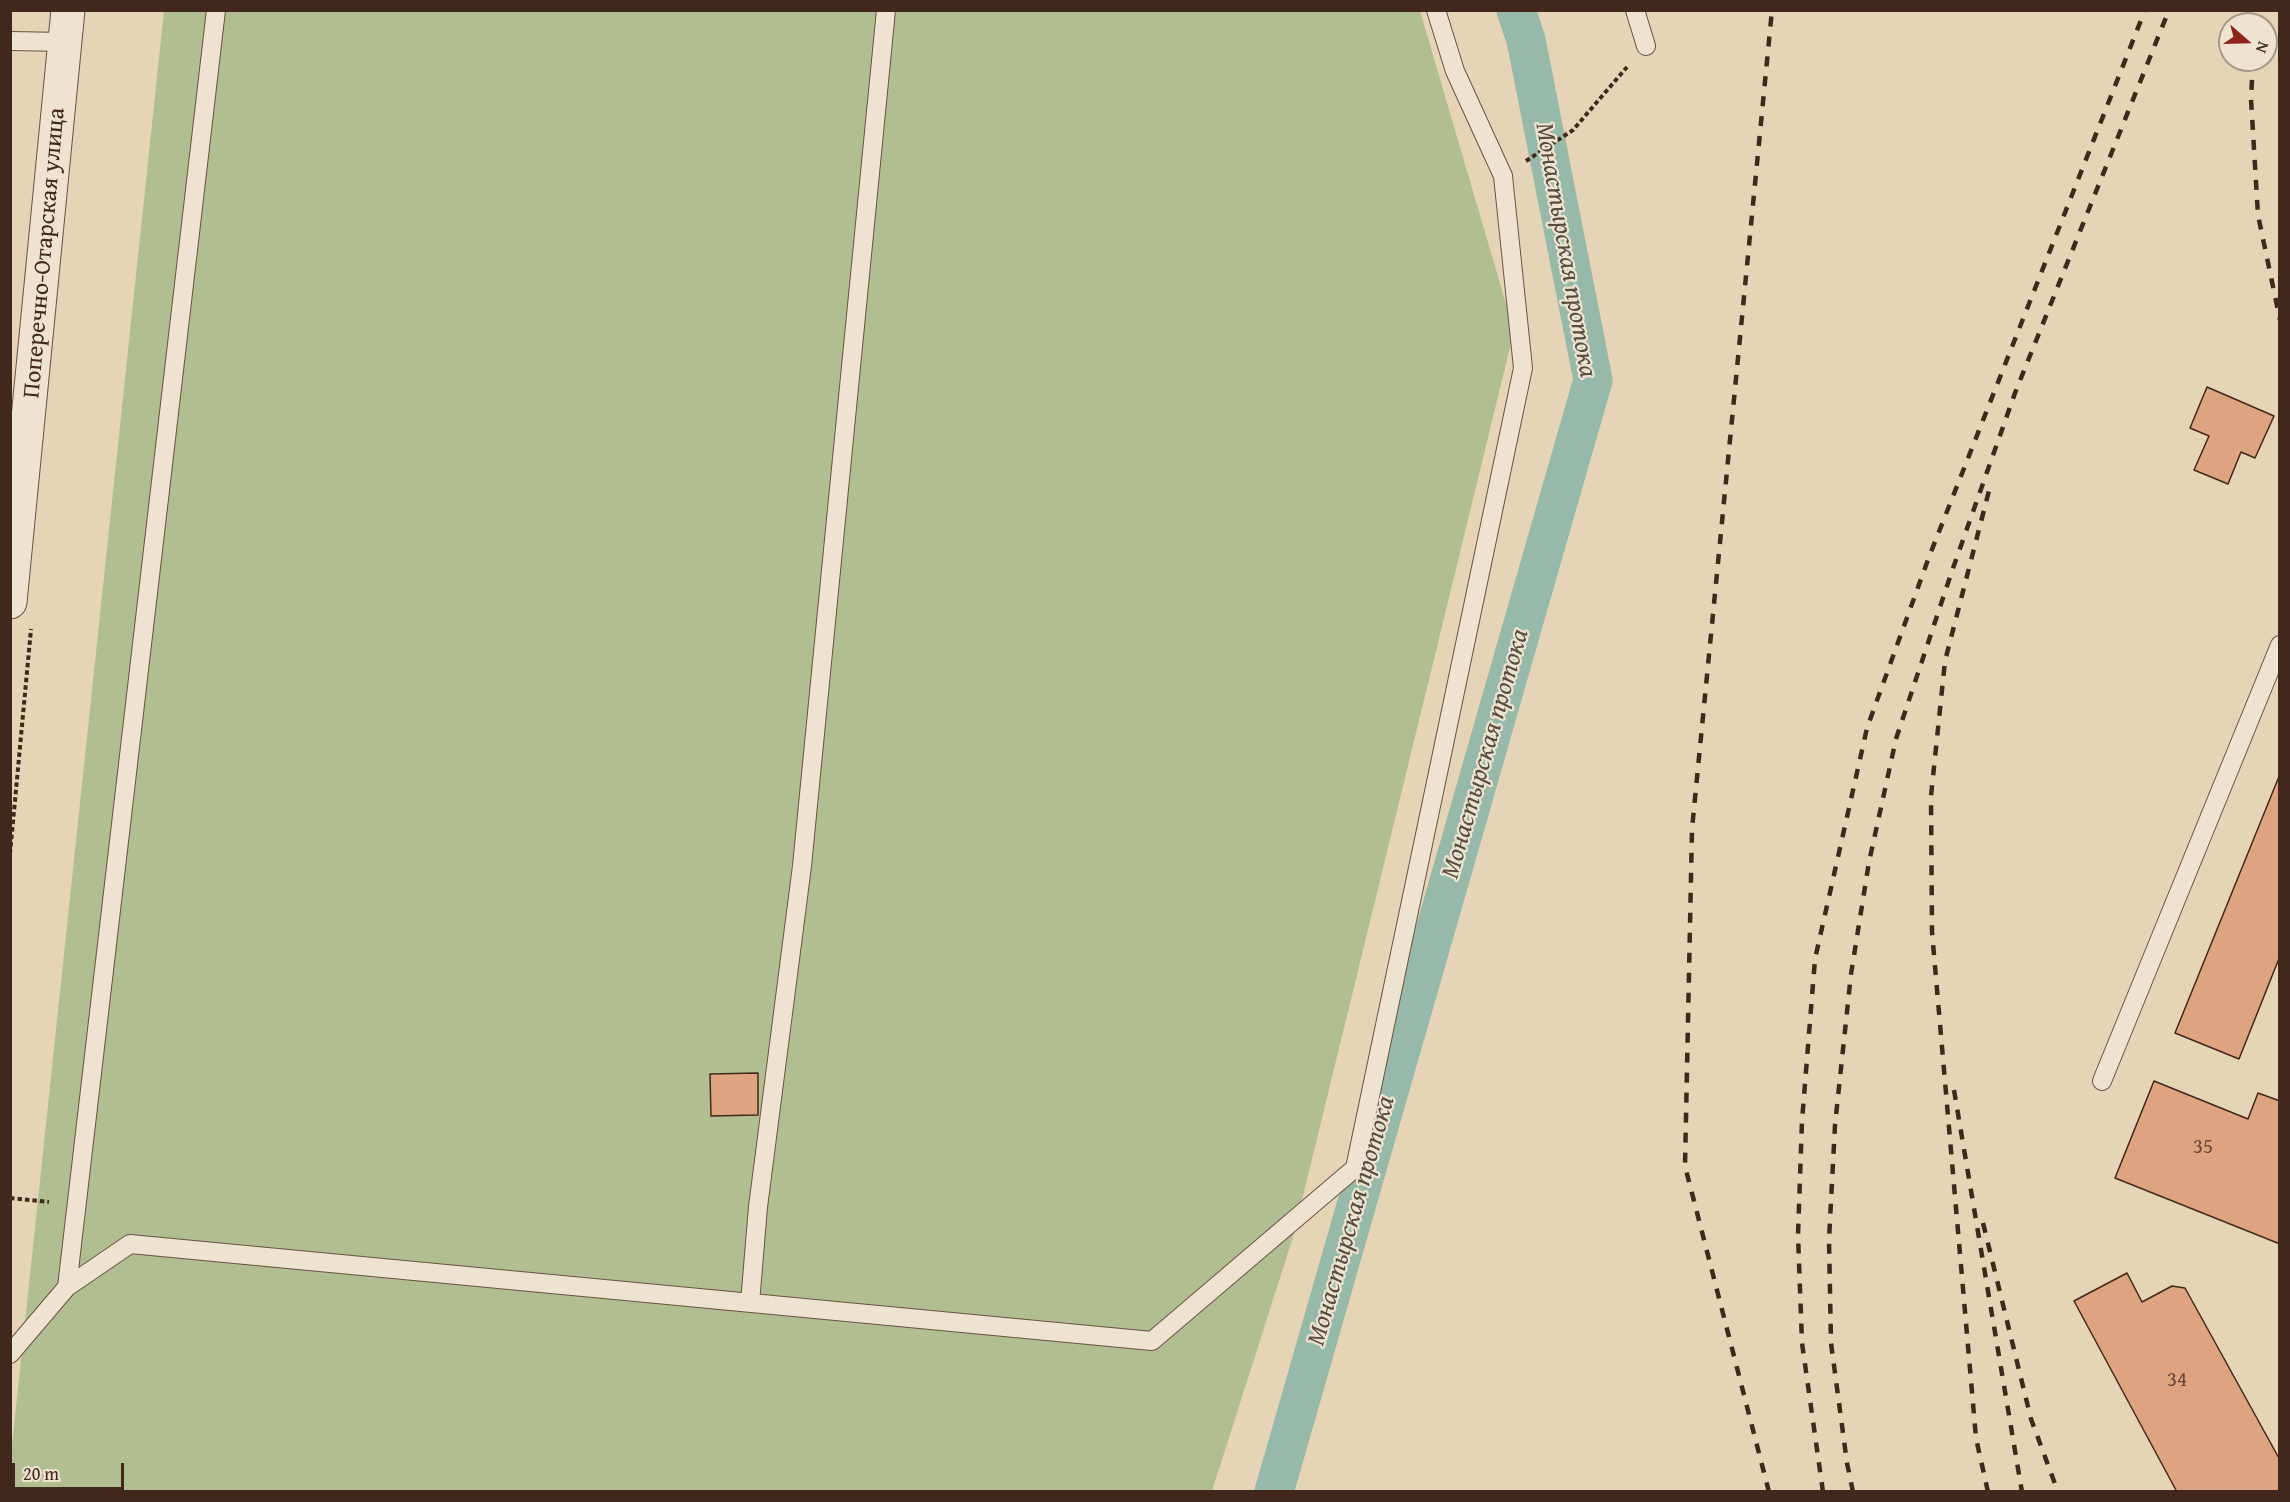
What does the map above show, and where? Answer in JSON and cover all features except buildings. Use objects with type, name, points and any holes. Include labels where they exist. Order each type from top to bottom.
[{"type":"street","name":"Поперечно-Отарская улица","points":[[10,602],[22,386],[66,26]]},
{"type":"lane","points":[[67,1287],[216,10]]},
{"type":"lane","points":[[750,1303],[758,1207],[802,866],[886,10]]},
{"type":"lane","points":[[10,1354],[67,1287],[130,1244],[1152,1341],[1355,1168],[1523,368],[1503,176],[1455,71],[1436,10]]},
{"type":"lane","points":[[1635,10],[1646,46]]},
{"type":"lane","points":[[10,41],[66,26]]},
{"type":"lane","points":[[2102,1081],[2280,645]]},
{"type":"path","points":[[1532,156],[1573,130],[1646,46]]},
{"type":"path","points":[[10,1198],[77,1204]]},
{"type":"green space","points":[[164,11],[1420,11],[1514,331],[1293,1237],[1212,1491],[11,1492],[11,1454]]},
{"type":"waterway","name":"Монастырская протока","points":[[1274,1492],[1593,380],[1526,40],[1516,10]]},
{"type":"railway","points":[[1769,1492],[1685,1166],[1692,829],[1772,10]]},
{"type":"railway","points":[[1823,1492],[1802,1343],[1798,1235],[1802,1121],[1815,959],[1867,728],[1929,557],[2145,10]]},
{"type":"railway","points":[[1853,1492],[1831,1343],[1829,1240],[1835,1125],[1851,974],[1869,862],[1896,739],[1952,571],[2015,393],[2169,10]]},
{"type":"railway","points":[[2252,72],[2251,99],[2258,215],[2280,320]]},
{"type":"railway","points":[[1988,1492],[1976,1438],[1932,932],[1931,796],[1945,661],[1991,483]]},
{"type":"railway","points":[[1954,1090],[2022,1492]]},
{"type":"railway","points":[[1983,1223],[2031,1419],[2058,1492]]}]
